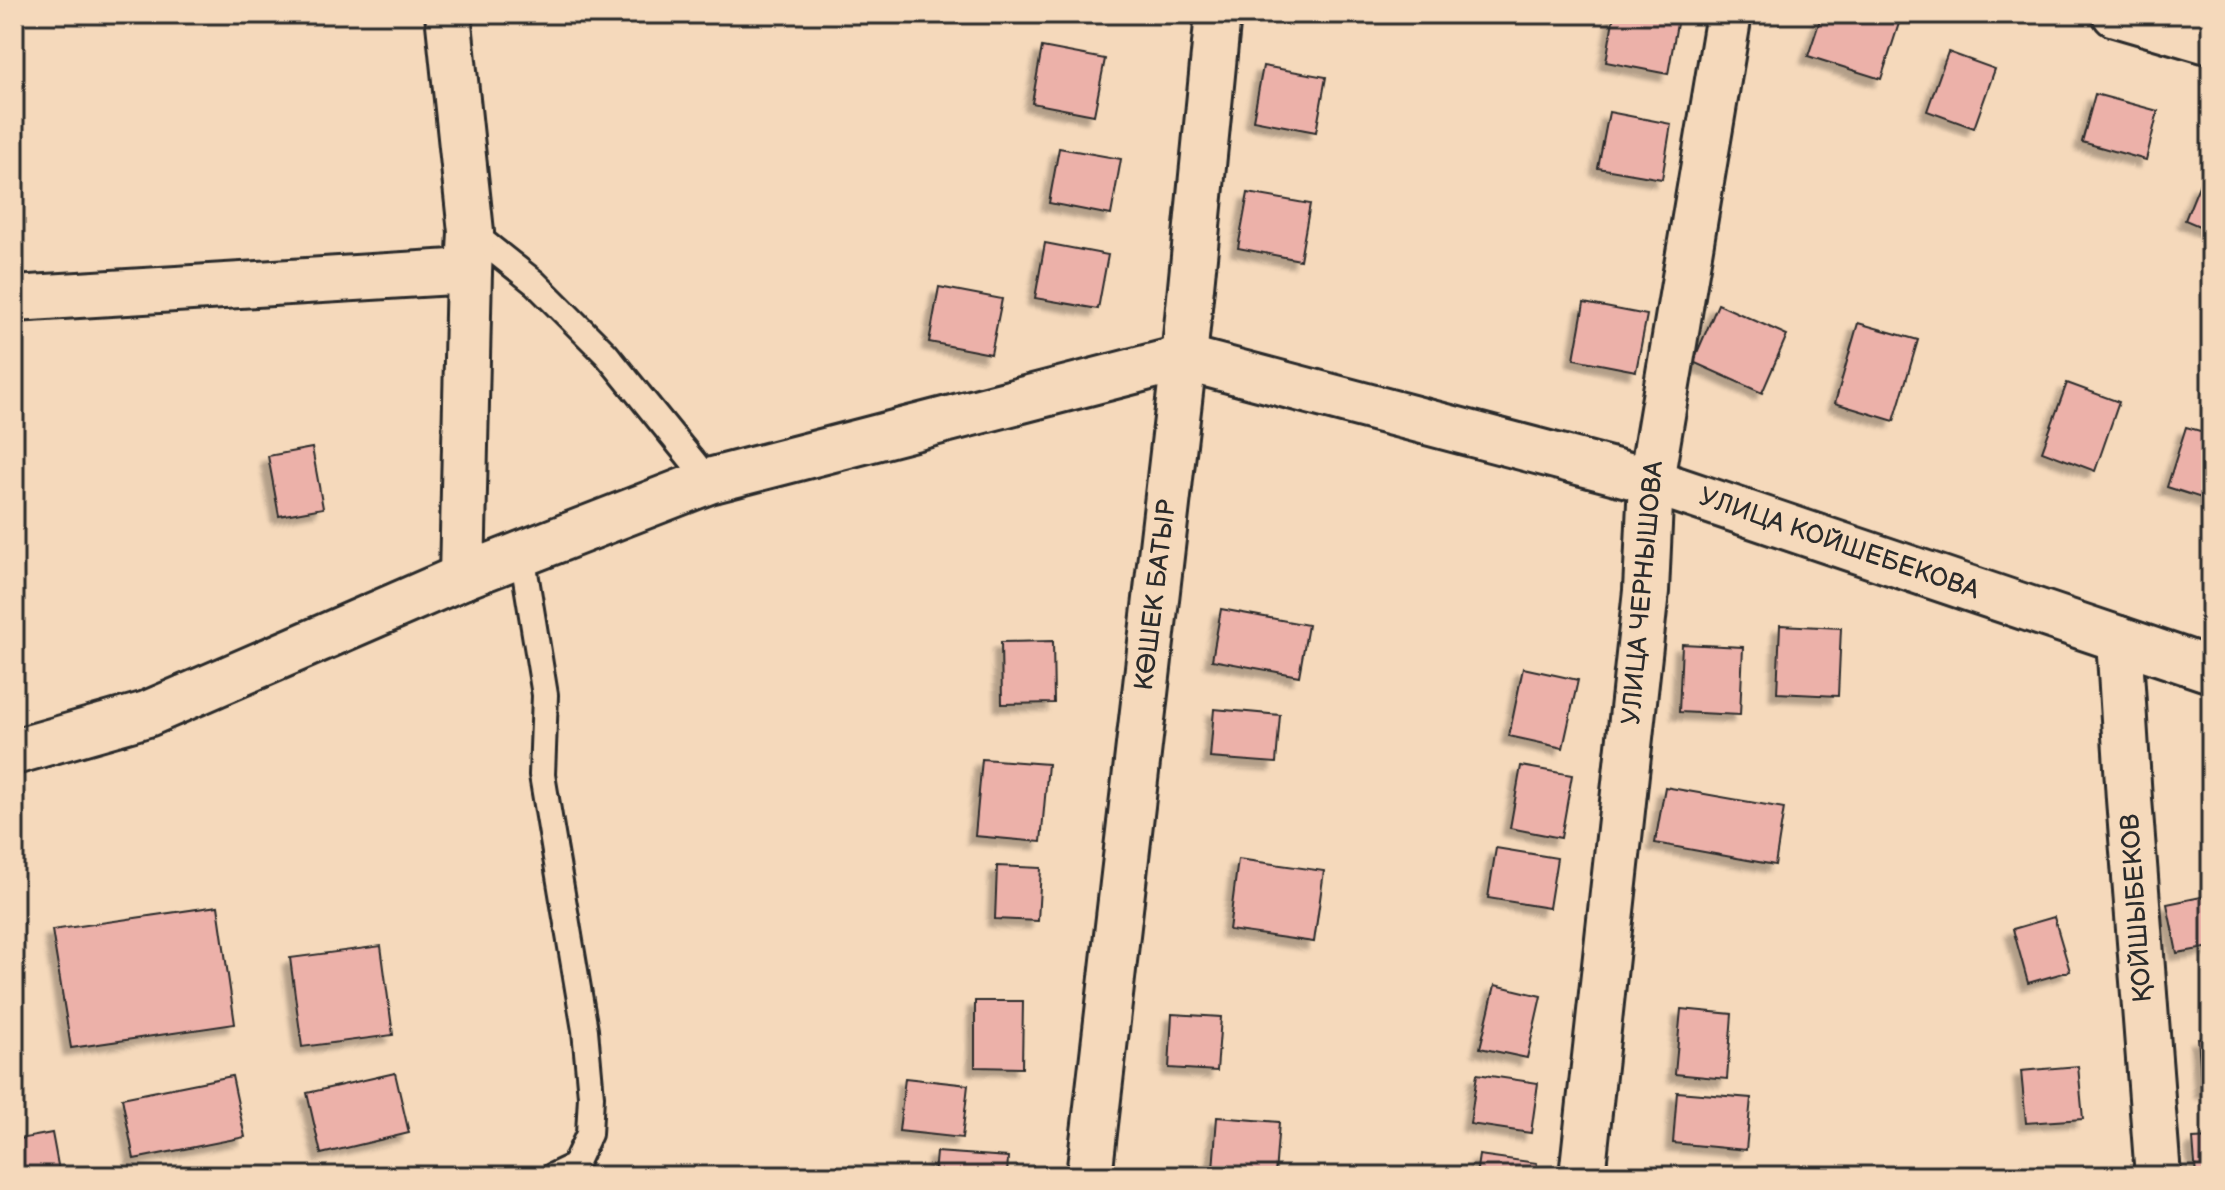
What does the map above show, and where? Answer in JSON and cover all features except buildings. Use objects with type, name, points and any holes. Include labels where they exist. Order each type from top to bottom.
[{"type":"street","points":[[448,14],[470,251],[462,577]]},
{"type":"street","name":"КӨШЕК БАТЫР","points":[[1089,1176],[1184,358],[1218,14]]},
{"type":"street","name":"УЛИЦА ЧЕРНЫШОВА","points":[[1582,1176],[1646,591],[1651,481],[1729,14]]},
{"type":"street","points":[[2115,14],[2211,42]]},
{"type":"street","points":[[14,299],[470,251]]},
{"type":"street","points":[[14,752],[147,714],[462,577],[709,481],[1184,358]]},
{"type":"street","name":"УЛИЦА КОЙШЕБЕКОВА","points":[[1184,358],[1651,481],[2211,670]]},
{"type":"street","name":"ҚОЙШЫБЕКОВ","points":[[2119,639],[2158,1176]]},
{"type":"lane","points":[[470,251],[535,283],[606,354],[709,481]]},
{"type":"lane","points":[[522,554],[545,695],[542,775],[585,1030],[591,1096],[589,1134],[574,1166],[553,1176]]}]
